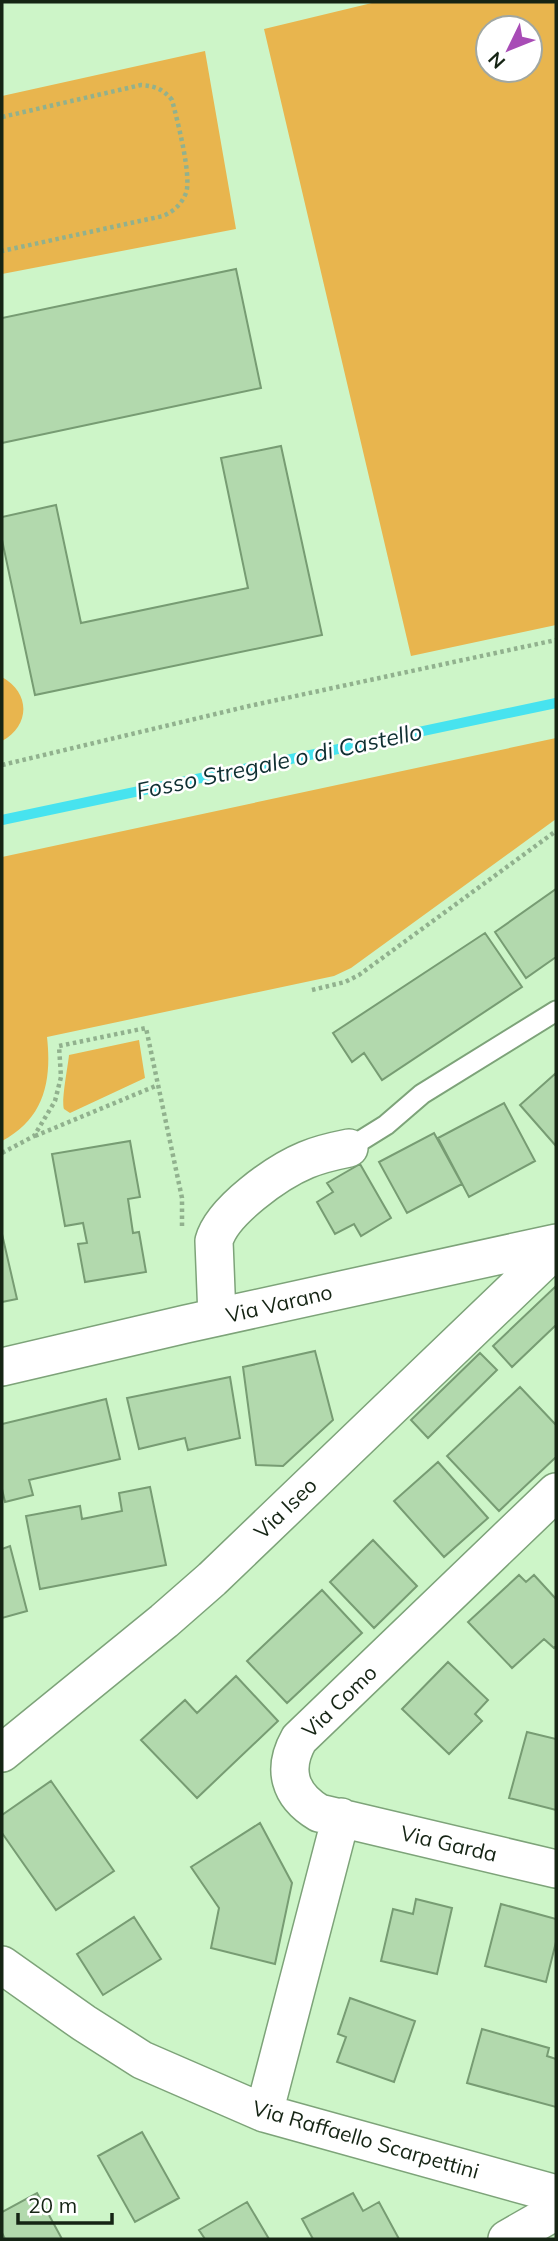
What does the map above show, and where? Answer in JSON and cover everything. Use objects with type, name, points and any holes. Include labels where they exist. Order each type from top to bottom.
[{"type":"street","points":[[217,1317],[214,1241],[224,1220],[241,1204],[295,1165],[321,1154],[349,1148]]},
{"type":"street","name":"Via Varano","points":[[2,1367],[422,1270],[556,1243]]},
{"type":"street","name":"Via Iseo","points":[[2,1753],[212,1579],[556,1249]]},
{"type":"street","name":"Via Como","points":[[341,1817],[319,1813],[297,1794],[291,1781],[289,1766],[299,1739],[556,1492]]},
{"type":"street","points":[[264,2113],[341,1817]]},
{"type":"street","name":"Via Garda","points":[[341,1817],[556,1869]]},
{"type":"street","name":"Via Raffaello Scarpettini","points":[[2,1965],[142,2060],[264,2113],[556,2194]]},
{"type":"street","points":[[507,2239],[556,2211]]},
{"type":"lane","points":[[349,1148],[386,1125],[422,1094],[556,1011]]},
{"type":"path","points":[[2,117],[141,85],[153,86],[164,91],[172,100],[188,177],[187,191],[180,203],[173,211],[163,216],[2,251]]},
{"type":"path","points":[[2,765],[249,706],[556,639]]},
{"type":"path","points":[[312,989],[345,982],[359,975],[556,831]]},
{"type":"path","points":[[34,1136],[55,1101],[61,1077],[59,1046],[146,1028],[182,1198],[181,1237]]},
{"type":"path","points":[[2,1153],[34,1136],[158,1085]]},
{"type":"shaded area","points":[[376,2],[556,2],[556,625],[411,656],[264,29]]},
{"type":"shaded area","points":[[205,51],[236,229],[2,274],[2,96]]},
{"type":"shaded area","points":[[2,677],[18,692],[23,709],[18,727],[2,741]]},
{"type":"shaded area","points":[[556,738],[556,819],[351,968],[334,976],[47,1037],[48,1069],[42,1097],[27,1122],[2,1141],[2,857]]},
{"type":"shaded area","points":[[139,1040],[145,1078],[70,1113],[64,1109],[69,1055]]},
{"type":"building","points":[[236,269],[261,388],[2,443],[2,318]]},
{"type":"building","points":[[281,446],[322,635],[35,695],[2,540],[2,517],[56,505],[81,623],[248,588],[221,458]]},
{"type":"building","points":[[556,889],[556,957],[526,978],[495,932]]},
{"type":"building","points":[[485,933],[522,987],[382,1080],[364,1053],[352,1062],[333,1033]]},
{"type":"building","points":[[556,1073],[556,1146],[520,1105]]},
{"type":"building","points":[[504,1103],[535,1161],[469,1197],[438,1138]]},
{"type":"building","points":[[434,1133],[462,1184],[407,1213],[379,1162]]},
{"type":"building","points":[[130,1141],[140,1197],[128,1199],[133,1233],[139,1232],[146,1272],[85,1282],[78,1244],[87,1243],[83,1223],[65,1226],[52,1154]]},
{"type":"building","points":[[360,1164],[391,1218],[361,1236],[354,1224],[335,1234],[317,1202],[333,1192],[327,1183]]},
{"type":"building","points":[[2,1234],[17,1299],[2,1302]]},
{"type":"building","points":[[556,1286],[556,1325],[512,1367],[493,1346]]},
{"type":"building","points":[[315,1351],[333,1420],[283,1466],[256,1465],[243,1367]]},
{"type":"building","points":[[480,1353],[497,1370],[428,1438],[411,1420]]},
{"type":"building","points":[[230,1377],[240,1438],[188,1450],[185,1438],[139,1449],[127,1398]]},
{"type":"building","points":[[520,1387],[556,1425],[556,1457],[499,1511],[447,1456]]},
{"type":"building","points":[[106,1399],[120,1459],[29,1480],[33,1495],[5,1502],[2,1489],[2,1424]]},
{"type":"building","points":[[438,1462],[488,1518],[444,1557],[394,1501]]},
{"type":"building","points":[[150,1487],[166,1565],[40,1589],[26,1516],[80,1506],[82,1519],[122,1511],[119,1493]]},
{"type":"building","points":[[373,1540],[417,1586],[374,1628],[330,1582]]},
{"type":"building","points":[[10,1546],[27,1611],[2,1618],[2,1549]]},
{"type":"building","points":[[519,1575],[526,1582],[534,1575],[556,1599],[556,1646],[554,1648],[544,1639],[512,1668],[468,1622]]},
{"type":"building","points":[[322,1590],[362,1633],[287,1703],[247,1661]]},
{"type":"building","points":[[448,1662],[488,1700],[475,1714],[482,1721],[449,1754],[402,1709]]},
{"type":"building","points":[[236,1676],[278,1721],[197,1798],[141,1740],[185,1700],[197,1713]]},
{"type":"building","points":[[527,1732],[556,1739],[556,1810],[509,1798]]},
{"type":"building","points":[[51,1781],[114,1871],[56,1910],[2,1833],[2,1815]]},
{"type":"building","points":[[260,1823],[292,1883],[275,1964],[211,1948],[219,1908],[191,1867]]},
{"type":"building","points":[[416,1899],[452,1908],[437,1974],[381,1961],[393,1909],[413,1914]]},
{"type":"building","points":[[501,1904],[556,1919],[556,1942],[546,1982],[485,1966]]},
{"type":"building","points":[[134,1917],[161,1959],[103,1995],[77,1954]]},
{"type":"building","points":[[350,1998],[415,2021],[394,2082],[337,2062],[346,2037],[338,2034]]},
{"type":"building","points":[[482,2029],[549,2048],[547,2056],[556,2059],[556,2107],[467,2083]]},
{"type":"building","points":[[142,2132],[179,2198],[135,2222],[98,2156]]},
{"type":"building","points":[[37,2193],[62,2239],[5,2239],[2,2233],[2,2212]]},
{"type":"building","points":[[353,2193],[363,2211],[379,2202],[399,2239],[313,2239],[302,2219]]},
{"type":"building","points":[[247,2202],[269,2239],[205,2239],[199,2230]]},
{"type":"waterway","name":"Fosso Stregale o di Castello","points":[[2,820],[556,703]]}]
